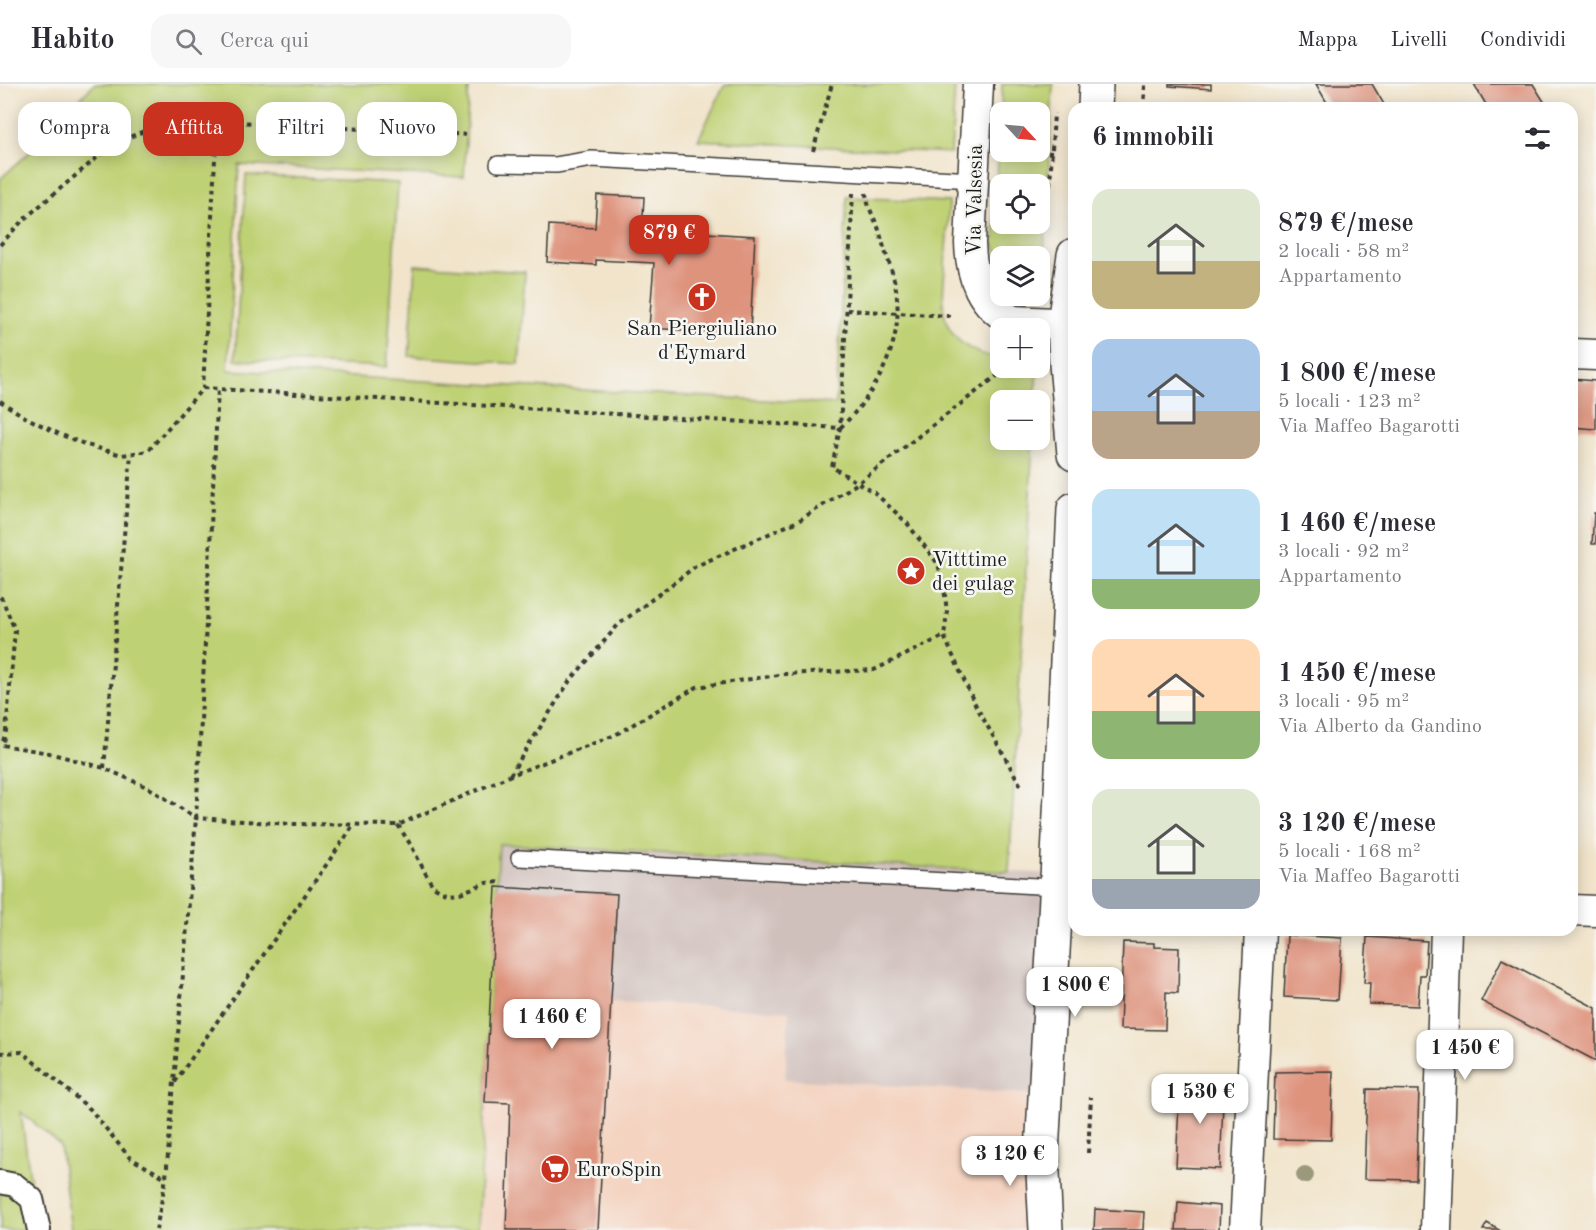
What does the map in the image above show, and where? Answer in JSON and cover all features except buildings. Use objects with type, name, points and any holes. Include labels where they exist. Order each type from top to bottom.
[{"type":"street","name":"Via Valsesia","points":[[978,84],[971,255],[976,283],[998,311],[1013,321],[1068,323]]},
{"type":"street","points":[[1095,102],[1096,84]]},
{"type":"street","points":[[1068,337],[1066,364],[1068,386]]},
{"type":"street","points":[[1578,354],[1596,355]]},
{"type":"street","points":[[1028,1230],[1042,1153],[1062,882],[1068,696]]},
{"type":"street","points":[[1578,910],[1596,911]]},
{"type":"street","points":[[1245,1230],[1260,936]]},
{"type":"street","points":[[1436,1230],[1446,936]]},
{"type":"street","points":[[1042,1153],[1047,1230]]},
{"type":"street","points":[[0,1182],[15,1185],[32,1199],[39,1230]]},
{"type":"lane","points":[[498,164],[539,166],[592,159],[974,180]]},
{"type":"lane","points":[[519,858],[1062,882]]},
{"type":"path","points":[[813,151],[832,84]]},
{"type":"path","points":[[1144,102],[1145,84]]},
{"type":"path","points":[[1050,185],[1054,113]]},
{"type":"path","points":[[244,122],[470,135]]},
{"type":"path","points":[[0,245],[23,220],[113,144],[143,131]]},
{"type":"path","points":[[0,401],[25,417],[87,445],[122,455],[148,452],[203,388],[215,156]]},
{"type":"path","points":[[853,191],[840,428],[832,467],[875,493],[907,524],[938,564],[947,612],[944,636],[974,702],[1021,786]]},
{"type":"path","points":[[840,428],[864,402],[880,375],[892,343],[898,313],[896,285],[879,230],[867,201],[866,192]]},
{"type":"path","points":[[847,310],[950,316]]},
{"type":"path","points":[[509,776],[569,682],[618,625],[696,566],[798,521],[858,483],[993,378]]},
{"type":"path","points":[[203,388],[840,428]]},
{"type":"path","points":[[156,1230],[166,1178],[196,818],[218,389]]},
{"type":"path","points":[[104,768],[130,454]]},
{"type":"path","points":[[0,597],[15,630],[6,731],[1,748],[49,753],[104,768],[149,788],[196,818],[290,824],[398,825],[509,776],[615,735],[697,687],[785,674],[874,670],[944,636]]},
{"type":"path","points":[[174,1084],[355,825]]},
{"type":"path","points":[[398,825],[433,886],[442,891],[449,894],[460,893],[486,883],[501,882]]},
{"type":"path","points":[[0,1053],[22,1052],[90,1109],[130,1158],[166,1178]]},
{"type":"path","points":[[1088,1154],[1091,1097]]},
{"type":"shaded area","points":[[498,844],[1055,874],[1043,1095],[785,1079],[789,1011],[490,994]]},
{"type":"shaded area","points":[[490,994],[789,1011],[785,1079],[1043,1095],[1040,1153],[1026,1230],[478,1230]]},
{"type":"green space","points":[[94,84],[469,84],[464,177],[239,165],[228,370],[836,404],[847,197],[949,202],[943,300],[946,321],[956,338],[963,344],[990,356],[990,378],[1036,378],[1036,390],[990,390],[990,450],[1032,450],[1009,872],[499,844],[478,1230],[71,1230],[60,1145],[21,1112],[37,1230],[0,1230],[0,179],[25,156],[131,156],[131,102],[77,102]]},
{"type":"green space","points":[[725,84],[955,84],[951,153],[698,140]]},
{"type":"green space","points":[[1002,84],[1053,84],[1050,141],[1050,102],[1001,102]]},
{"type":"green space","points":[[998,162],[1049,162],[1048,174],[997,174]]},
{"type":"green space","points":[[246,175],[398,183],[387,367],[235,360]]},
{"type":"green space","points":[[995,234],[1045,234],[1044,246],[994,245]]},
{"type":"green space","points":[[415,265],[525,272],[519,364],[409,356]]},
{"type":"place","name":"San Piergiuliano d'Eymard","points":[[702,297]]},
{"type":"place","name":"Vitttime dei gulag","points":[[911,571]]},
{"type":"place","name":"EuroSpin","points":[[555,1169]]}]
